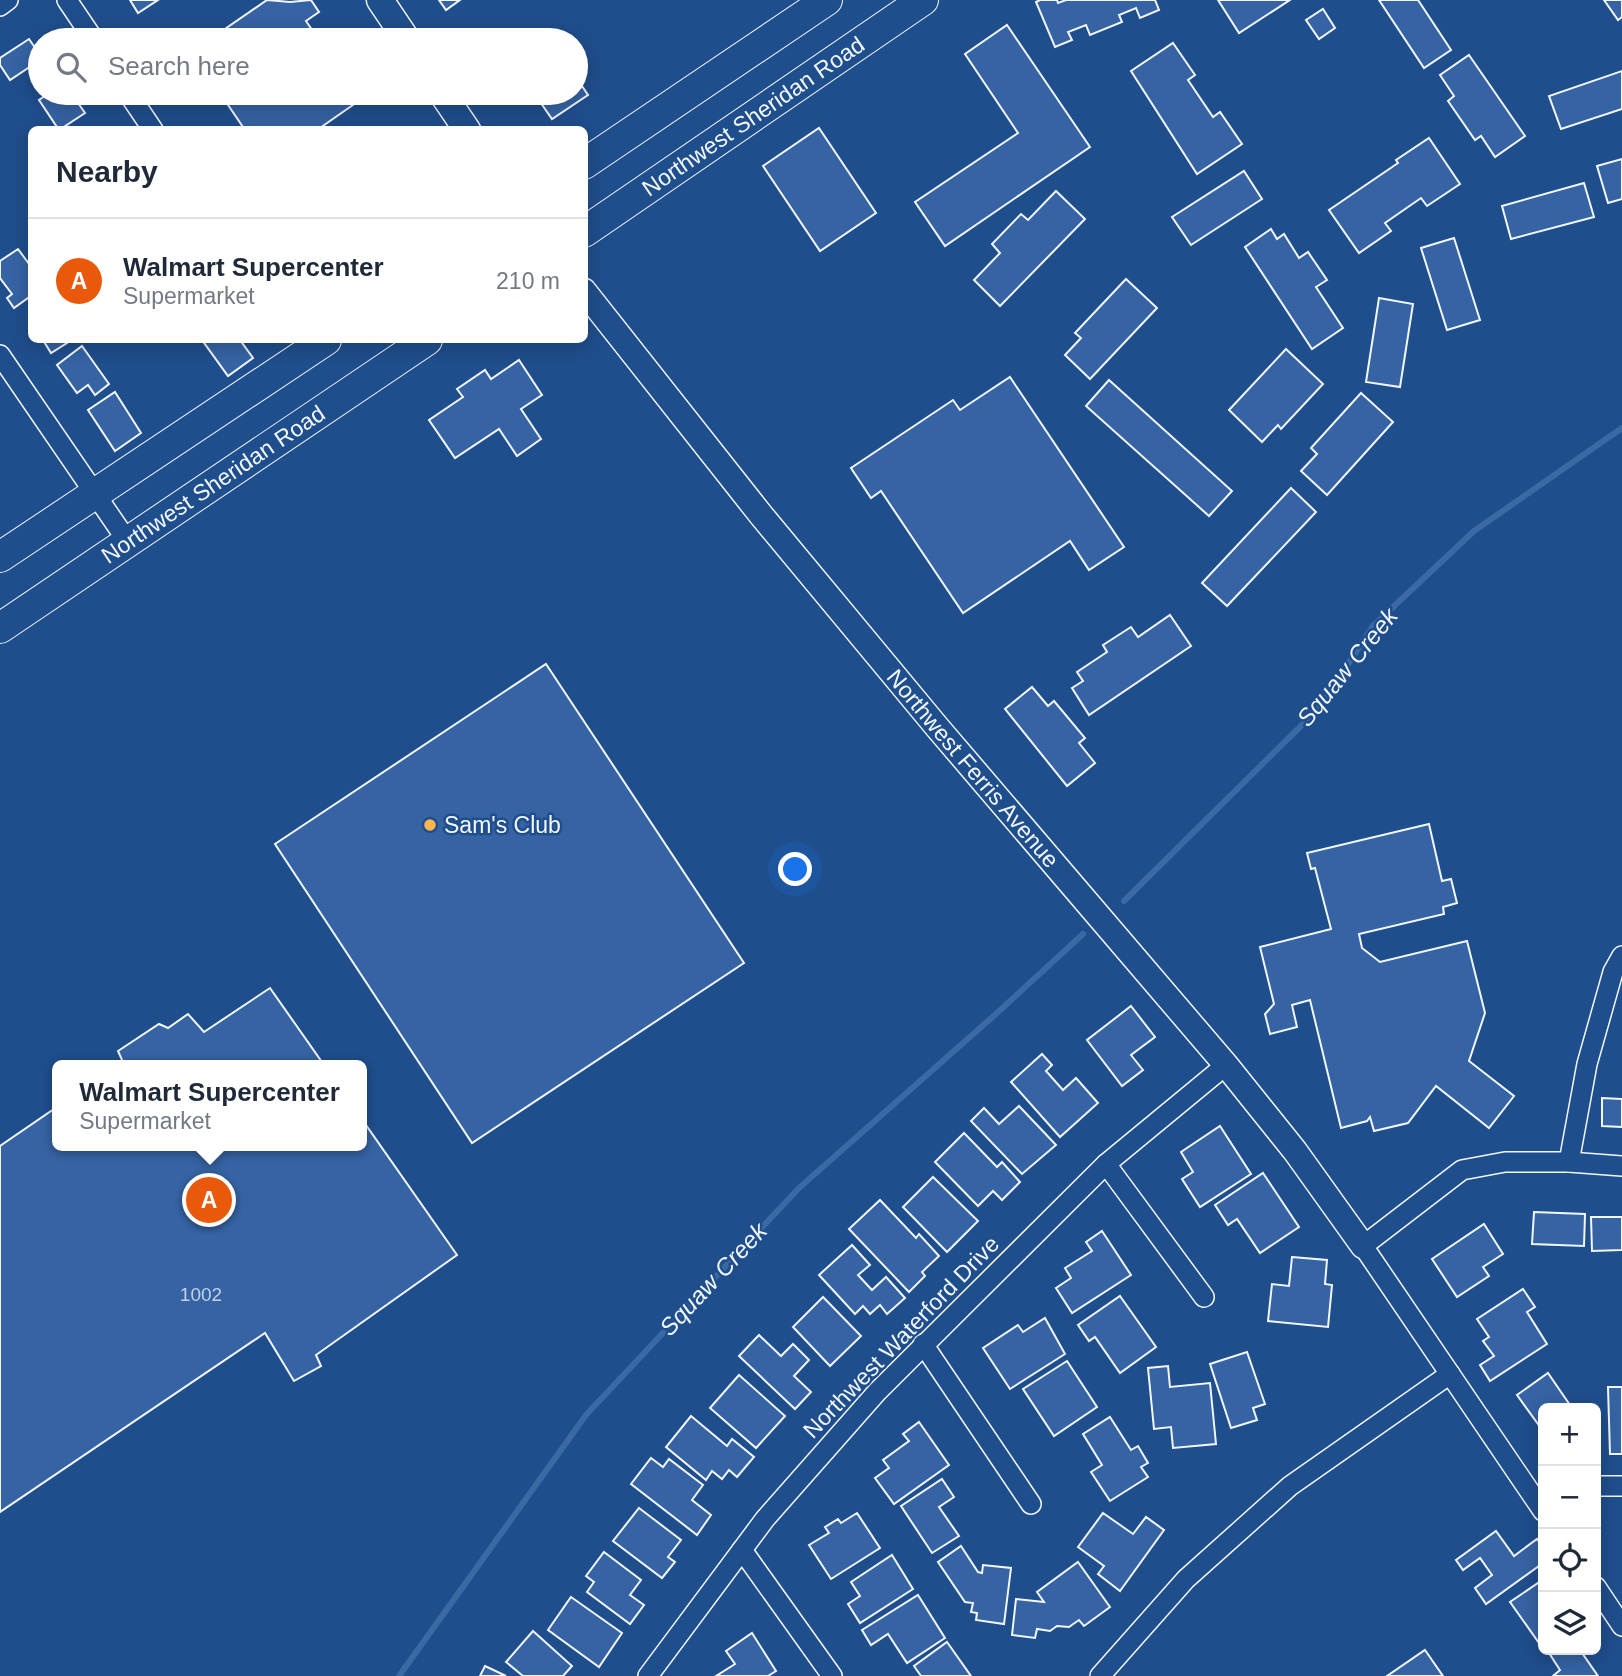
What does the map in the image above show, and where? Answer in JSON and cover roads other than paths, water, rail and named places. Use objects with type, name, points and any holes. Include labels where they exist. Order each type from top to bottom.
[{"type":"main road","points":[[380,0],[399,28]]},
{"type":"main road","points":[[588,161],[827,0]]},
{"type":"main road","name":"Northwest Sheridan Road","points":[[588,229],[923,0]]},
{"type":"main road","points":[[450,105],[464,126]]},
{"type":"main road","name":"Northwest Sheridan Road","points":[[0,628],[423,343]]},
{"type":"main road","points":[[0,575],[8,552],[307,345]]},
{"type":"street","points":[[0,6],[8,0]]},
{"type":"street","points":[[67,0],[86,28]]},
{"type":"street","points":[[136,105],[150,126]]},
{"type":"street","name":"Northwest Ferris Avenue","points":[[588,296],[778,536],[937,727],[1226,1065],[1295,1151],[1363,1246]]},
{"type":"street","points":[[0,355],[128,542]]},
{"type":"street","points":[[1569,1162],[1587,1064],[1614,972],[1622,956]]},
{"type":"street","name":"Northwest Waterford Drive","points":[[648,1676],[765,1519],[877,1392],[1106,1164],[1226,1065]]},
{"type":"street","points":[[1535,1488],[1450,1374],[1363,1246],[1462,1170],[1505,1162],[1569,1162],[1622,1166]]},
{"type":"street","points":[[1106,1164],[1205,1297]]},
{"type":"street","points":[[923,1344],[1031,1504]]},
{"type":"street","points":[[1100,1676],[1186,1578],[1290,1486],[1450,1374]]},
{"type":"street","points":[[1601,1486],[1622,1486]]},
{"type":"street","points":[[742,1550],[832,1676]]},
{"type":"street","points":[[1599,1592],[1622,1626]]},
{"type":"waterway","name":"Squaw Creek","points":[[1124,901],[1320,707],[1373,626],[1474,531],[1622,428]]},
{"type":"waterway","name":"Squaw Creek","points":[[399,1676],[586,1415],[799,1188],[1083,934]]},
{"type":"place","name":"Sam's Club","points":[[430,825]]},
{"type":"place","name":"Walmart Supercenter","points":[[209,1200]]}]
